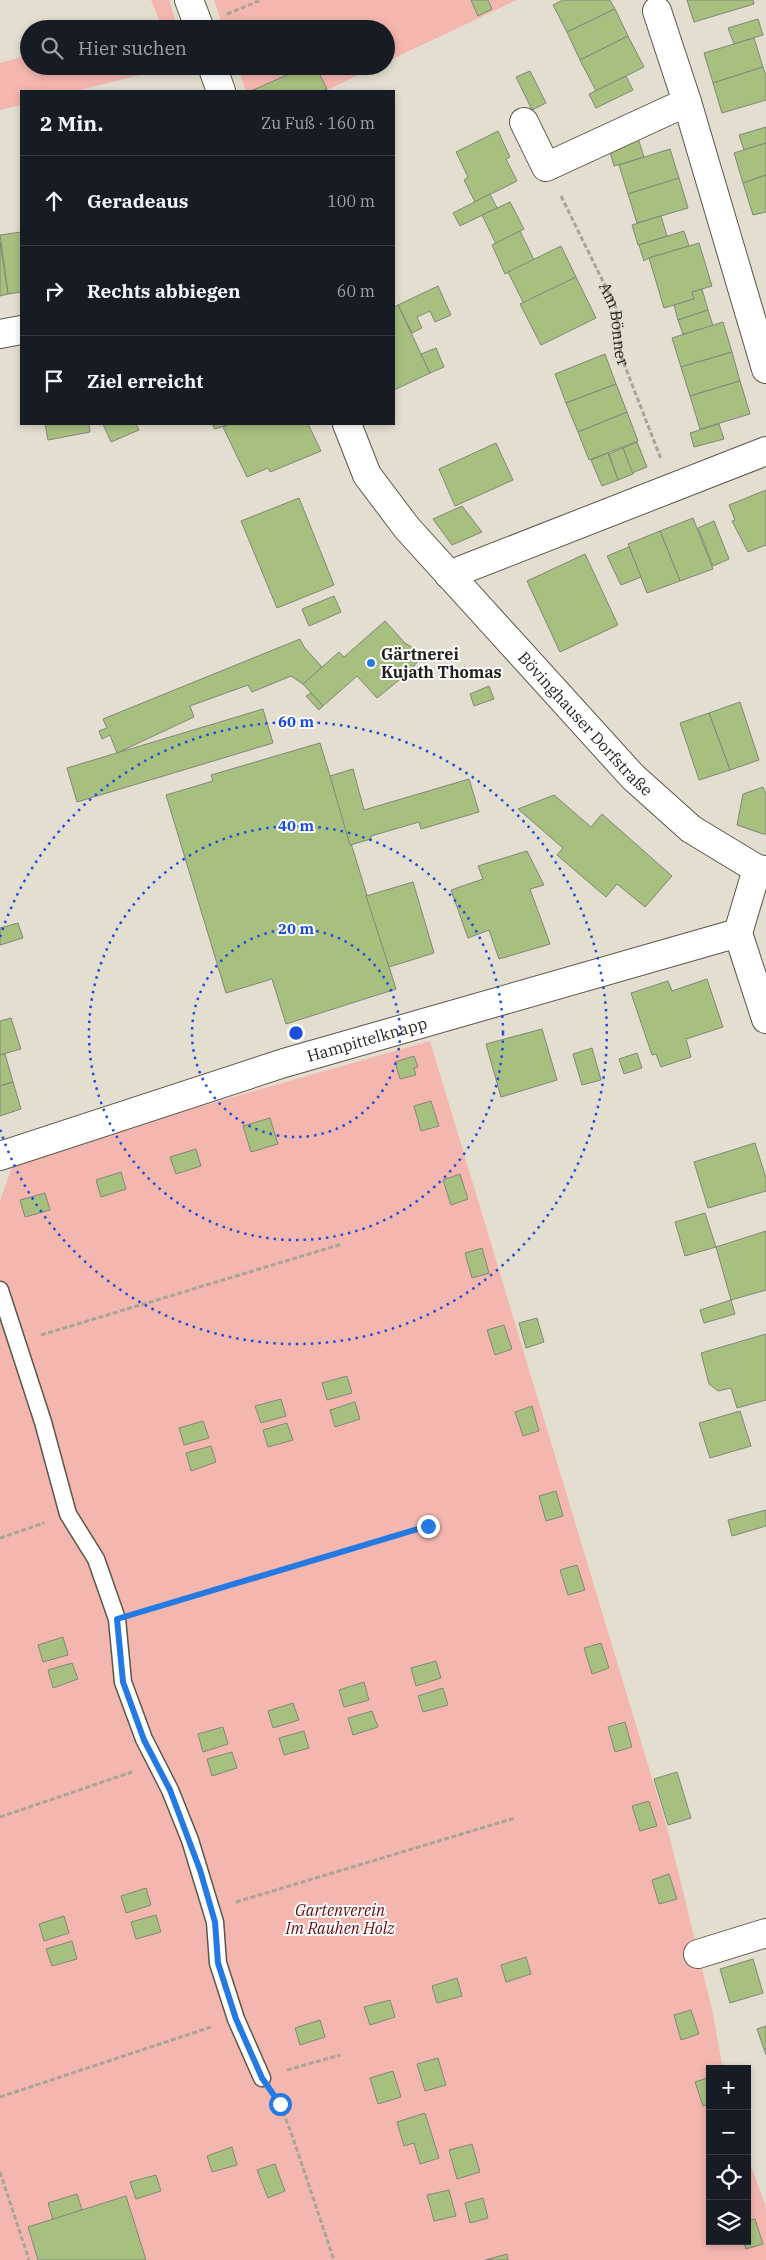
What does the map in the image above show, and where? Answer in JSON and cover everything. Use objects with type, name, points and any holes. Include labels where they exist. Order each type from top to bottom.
[{"type":"street","points":[[189,0],[197,20]]},
{"type":"street","points":[[657,11],[687,102],[766,370]]},
{"type":"street","points":[[215,75],[221,90]]},
{"type":"street","points":[[524,122],[546,167],[687,102]]},
{"type":"street","points":[[0,334],[20,330]]},
{"type":"street","name":"Bövinghauser Dorfstraße","points":[[346,425],[367,474],[407,528],[633,778],[691,829],[762,870]]},
{"type":"street","points":[[449,576],[766,450]]},
{"type":"street","points":[[762,870],[738,933],[766,1019]]},
{"type":"street","name":"Hampittelknapp","points":[[0,1156],[284,1063],[738,933]]},
{"type":"street","points":[[698,1954],[766,1933]]},
{"type":"lane","points":[[0,1290],[43,1422],[68,1514],[96,1559],[117,1619],[123,1682],[144,1740],[190,1840],[215,1922],[218,1963],[236,2019],[262,2078]]},
{"type":"path","name":"Am Bönner","points":[[546,167],[616,308],[621,356],[672,487]]},
{"type":"path","points":[[17,1342],[342,1244]]},
{"type":"path","points":[[0,1538],[68,1514]]},
{"type":"path","points":[[117,1619],[428,1526]]},
{"type":"path","points":[[0,1817],[156,1764]]},
{"type":"path","points":[[211,1909],[515,1818]]},
{"type":"path","points":[[0,2097],[236,2019]]},
{"type":"path","points":[[334,2260],[280,2104],[262,2078],[340,2055]]},
{"type":"path","points":[[0,2172],[29,2260]]},
{"type":"green space","points":[[151,0],[169,0],[175,20],[159,20]]},
{"type":"green space","points":[[214,0],[517,0],[395,58],[395,20],[221,20]]},
{"type":"green space","points":[[20,57],[20,75],[140,75],[80,90],[20,90],[20,105],[0,110],[0,63]]},
{"type":"green space","points":[[240,75],[358,75],[327,90],[246,90]]},
{"type":"green space","name":"Gartenverein Im Rauhen Holz","points":[[430,1041],[668,1831],[712,2009],[722,2065],[706,2065],[706,2245],[751,2245],[751,2166],[766,2207],[766,2260],[0,2260],[0,1201],[15,1159]]},
{"type":"building","points":[[471,0],[488,0],[492,9],[478,16]]},
{"type":"building","points":[[563,0],[610,0],[615,9],[567,32],[553,5]]},
{"type":"building","points":[[687,0],[753,0],[754,4],[694,22]]},
{"type":"building","points":[[615,9],[628,36],[580,60],[567,32]]},
{"type":"building","points":[[758,19],[763,35],[734,44],[728,28]]},
{"type":"building","points":[[628,36],[644,67],[596,91],[580,60]]},
{"type":"building","points":[[754,38],[763,67],[713,83],[704,53]]},
{"type":"building","points":[[763,67],[766,76],[766,100],[722,113],[713,83]]},
{"type":"building","points":[[530,71],[546,103],[532,110],[516,77]]},
{"type":"building","points":[[287,75],[320,75],[327,89],[324,90],[253,90]]},
{"type":"building","points":[[626,76],[633,90],[596,108],[589,94]]},
{"type":"building","points":[[766,127],[766,143],[744,150],[739,135]]},
{"type":"building","points":[[498,131],[510,157],[506,159],[517,181],[475,202],[464,180],[468,177],[456,152]]},
{"type":"building","points":[[637,135],[644,157],[614,166],[609,148]]},
{"type":"building","points":[[766,143],[766,175],[743,183],[734,153]]},
{"type":"building","points":[[670,149],[679,178],[628,194],[619,165]]},
{"type":"building","points":[[766,175],[766,212],[753,215],[743,183]]},
{"type":"building","points":[[679,178],[688,208],[637,223],[628,194]]},
{"type":"building","points":[[490,194],[497,208],[460,226],[453,213]]},
{"type":"building","points":[[510,202],[524,229],[496,244],[482,215]]},
{"type":"building","points":[[661,216],[667,236],[638,245],[632,225]]},
{"type":"building","points":[[520,231],[534,260],[505,274],[492,245]]},
{"type":"building","points":[[684,231],[689,246],[644,261],[639,245]]},
{"type":"building","points":[[20,232],[20,292],[8,294],[0,235]]},
{"type":"building","points":[[0,242],[8,294],[0,296]]},
{"type":"building","points":[[699,243],[712,286],[692,292],[694,299],[664,308],[649,258]]},
{"type":"building","points":[[561,246],[576,277],[524,304],[508,272]]},
{"type":"building","points":[[576,277],[596,318],[541,345],[520,304]]},
{"type":"building","points":[[438,286],[451,315],[435,322],[430,311],[417,317],[422,328],[412,333],[398,305]]},
{"type":"building","points":[[702,289],[708,310],[678,320],[674,305],[694,299],[692,292]]},
{"type":"building","points":[[398,305],[430,373],[395,390],[395,306]]},
{"type":"building","points":[[708,310],[713,326],[683,334],[678,320]]},
{"type":"building","points":[[723,322],[732,352],[681,367],[672,338]]},
{"type":"building","points":[[436,348],[444,367],[430,373],[421,354]]},
{"type":"building","points":[[732,352],[740,381],[690,396],[681,367]]},
{"type":"building","points":[[605,354],[616,384],[566,403],[555,374]]},
{"type":"building","points":[[740,381],[750,414],[700,429],[690,396]]},
{"type":"building","points":[[616,384],[627,412],[578,432],[566,403]]},
{"type":"building","points":[[627,412],[638,441],[589,460],[578,432]]},
{"type":"building","points":[[719,424],[724,439],[694,447],[690,433]]},
{"type":"building","points":[[45,425],[89,425],[90,432],[48,440]]},
{"type":"building","points":[[103,425],[136,425],[139,430],[111,442]]},
{"type":"building","points":[[213,425],[227,425],[215,429]]},
{"type":"building","points":[[228,425],[308,425],[321,451],[270,472],[268,468],[247,477],[223,427]]},
{"type":"building","points":[[637,442],[647,467],[632,473],[623,448]]},
{"type":"building","points":[[496,443],[513,480],[455,506],[439,469]]},
{"type":"building","points":[[623,448],[633,474],[618,480],[609,454]]},
{"type":"building","points":[[608,453],[618,480],[602,486],[591,460]]},
{"type":"building","points":[[766,490],[766,545],[748,552],[732,521],[735,520],[729,505]]},
{"type":"building","points":[[299,498],[334,585],[277,608],[241,521]]},
{"type":"building","points":[[462,506],[482,532],[452,545],[433,519]]},
{"type":"building","points":[[693,518],[713,569],[680,581],[660,531]]},
{"type":"building","points":[[714,521],[729,559],[713,566],[698,528]]},
{"type":"building","points":[[660,531],[680,581],[647,593],[628,544]]},
{"type":"building","points":[[629,547],[641,577],[621,585],[607,556]]},
{"type":"building","points":[[585,554],[618,625],[560,652],[527,581]]},
{"type":"building","points":[[334,596],[341,612],[309,626],[302,609]]},
{"type":"building","name":"Gärtnerei Kujath Thomas","points":[[385,621],[405,643],[415,649],[419,660],[414,668],[377,698],[357,676],[323,706],[303,684],[339,652],[344,657]]},
{"type":"building","points":[[300,639],[304,647],[322,667],[303,684],[291,676],[252,692],[248,685],[190,706],[194,717],[117,753],[110,735],[102,739],[99,731],[107,728],[103,719]]},
{"type":"building","points":[[489,686],[494,699],[474,706],[470,694]]},
{"type":"building","points":[[311,693],[323,706],[319,710],[306,696]]},
{"type":"building","points":[[740,702],[759,760],[730,770],[709,713]]},
{"type":"building","points":[[263,709],[273,743],[77,802],[67,768]]},
{"type":"building","points":[[709,713],[730,770],[699,780],[680,723]]},
{"type":"building","points":[[320,743],[396,989],[286,1024],[272,979],[226,993],[166,795],[213,781],[211,775]]},
{"type":"building","points":[[353,769],[364,810],[469,779],[479,812],[421,829],[419,822],[371,836],[371,839],[350,845],[330,776]]},
{"type":"building","points":[[763,787],[766,794],[766,834],[737,825],[743,794]]},
{"type":"building","points":[[554,795],[591,827],[602,814],[672,876],[645,907],[617,884],[606,897],[557,855],[563,848],[518,809]]},
{"type":"building","points":[[527,851],[544,885],[530,889],[550,944],[499,959],[489,930],[468,938],[451,890],[483,879],[478,866]]},
{"type":"building","points":[[413,882],[434,953],[389,967],[366,896]]},
{"type":"building","points":[[18,923],[23,938],[0,945],[0,928]]},
{"type":"building","points":[[707,979],[723,1027],[686,1039],[691,1057],[661,1067],[656,1054],[652,1055],[631,993],[668,981],[672,991]]},
{"type":"building","points":[[11,1018],[21,1049],[0,1055],[0,1021]]},
{"type":"building","points":[[542,1029],[557,1080],[501,1097],[486,1044]]},
{"type":"building","points":[[592,1048],[601,1080],[582,1085],[573,1054]]},
{"type":"building","points":[[637,1053],[642,1068],[624,1074],[619,1059]]},
{"type":"building","points":[[5,1054],[13,1082],[0,1086],[0,1055]]},
{"type":"building","points":[[414,1056],[418,1067],[414,1068],[416,1075],[400,1079],[395,1062]]},
{"type":"building","points":[[13,1082],[21,1109],[0,1116],[0,1086]]},
{"type":"building","points":[[431,1101],[439,1126],[421,1131],[414,1106]]},
{"type":"building","points":[[270,1118],[278,1144],[251,1152],[243,1126]]},
{"type":"building","points":[[755,1143],[766,1178],[766,1191],[708,1208],[694,1162]]},
{"type":"building","points":[[196,1149],[201,1166],[176,1174],[170,1157]]},
{"type":"building","points":[[121,1172],[126,1189],[101,1197],[96,1180]]},
{"type":"building","points":[[460,1174],[468,1199],[451,1205],[443,1180]]},
{"type":"building","points":[[45,1193],[50,1210],[25,1217],[20,1200]]},
{"type":"building","points":[[705,1213],[716,1247],[685,1256],[675,1222]]},
{"type":"building","points":[[766,1231],[766,1290],[731,1300],[716,1247]]},
{"type":"building","points":[[482,1248],[489,1273],[472,1278],[465,1253]]},
{"type":"building","points":[[731,1300],[735,1314],[704,1323],[700,1310]]},
{"type":"building","points":[[537,1318],[544,1342],[526,1348],[519,1323]]},
{"type":"building","points":[[504,1325],[512,1349],[495,1355],[487,1330]]},
{"type":"building","points":[[766,1334],[766,1400],[737,1408],[731,1388],[718,1391],[709,1384],[701,1353]]},
{"type":"building","points":[[347,1376],[352,1393],[327,1400],[322,1383]]},
{"type":"building","points":[[281,1399],[286,1416],[261,1423],[255,1406]]},
{"type":"building","points":[[355,1402],[360,1419],[335,1427],[330,1410]]},
{"type":"building","points":[[532,1406],[539,1431],[523,1436],[515,1412]]},
{"type":"building","points":[[740,1411],[751,1446],[710,1458],[699,1423]]},
{"type":"building","points":[[203,1421],[209,1438],[184,1445],[179,1428]]},
{"type":"building","points":[[287,1423],[293,1440],[268,1447],[263,1430]]},
{"type":"building","points":[[211,1446],[216,1462],[191,1471],[186,1453]]},
{"type":"building","points":[[556,1491],[563,1516],[546,1521],[539,1496]]},
{"type":"building","points":[[766,1510],[766,1526],[732,1536],[728,1520]]},
{"type":"building","points":[[577,1565],[585,1590],[568,1595],[560,1570]]},
{"type":"building","points":[[63,1637],[68,1655],[43,1662],[38,1645]]},
{"type":"building","points":[[601,1643],[609,1668],[592,1674],[584,1648]]},
{"type":"building","points":[[436,1661],[441,1678],[416,1686],[411,1668]]},
{"type":"building","points":[[72,1663],[78,1679],[53,1688],[48,1670]]},
{"type":"building","points":[[364,1682],[369,1700],[344,1707],[339,1690]]},
{"type":"building","points":[[443,1688],[448,1705],[423,1712],[418,1696]]},
{"type":"building","points":[[293,1703],[299,1720],[273,1728],[268,1711]]},
{"type":"building","points":[[372,1711],[378,1727],[353,1735],[348,1718]]},
{"type":"building","points":[[625,1722],[632,1747],[615,1752],[608,1727]]},
{"type":"building","points":[[223,1727],[228,1744],[203,1752],[198,1734]]},
{"type":"building","points":[[304,1731],[309,1748],[284,1755],[279,1738]]},
{"type":"building","points":[[232,1752],[237,1768],[212,1776],[207,1759]]},
{"type":"building","points":[[677,1772],[691,1818],[668,1825],[654,1779]]},
{"type":"building","points":[[649,1801],[657,1826],[640,1831],[632,1806]]},
{"type":"building","points":[[669,1874],[677,1899],[659,1904],[652,1880]]},
{"type":"building","points":[[146,1888],[151,1905],[126,1913],[121,1896]]},
{"type":"building","points":[[156,1915],[161,1932],[136,1939],[131,1922]]},
{"type":"building","points":[[64,1916],[69,1933],[44,1941],[39,1924]]},
{"type":"building","points":[[72,1941],[77,1959],[52,1966],[46,1949]]},
{"type":"building","points":[[526,1957],[531,1974],[506,1982],[501,1965]]},
{"type":"building","points":[[753,1959],[763,1993],[730,2003],[720,1969]]},
{"type":"building","points":[[457,1978],[462,1996],[437,2003],[432,1986]]},
{"type":"building","points":[[390,2000],[395,2017],[370,2025],[364,2007]]},
{"type":"building","points":[[691,2010],[699,2034],[681,2040],[674,2015]]},
{"type":"building","points":[[320,2020],[325,2037],[300,2045],[295,2028]]},
{"type":"building","points":[[766,2026],[766,2055],[757,2029]]},
{"type":"building","points":[[438,2058],[446,2085],[425,2091],[417,2064]]},
{"type":"building","points":[[393,2071],[401,2097],[378,2104],[370,2078]]},
{"type":"building","points":[[706,2078],[706,2105],[703,2106],[695,2082]]},
{"type":"building","points":[[425,2113],[439,2158],[420,2164],[414,2143],[404,2146],[397,2122]]},
{"type":"building","points":[[472,2144],[480,2172],[457,2179],[449,2150]]},
{"type":"building","points":[[232,2147],[237,2165],[212,2172],[207,2156]]},
{"type":"building","points":[[275,2164],[285,2191],[268,2198],[257,2170]]},
{"type":"building","points":[[156,2175],[161,2191],[136,2199],[130,2182]]},
{"type":"building","points":[[449,2190],[456,2216],[434,2221],[427,2195]]},
{"type":"building","points":[[77,2194],[82,2210],[53,2220],[48,2203]]},
{"type":"building","points":[[126,2196],[146,2260],[38,2260],[28,2227]]},
{"type":"building","points":[[483,2198],[488,2218],[470,2223],[465,2203]]},
{"type":"building","points":[[755,2219],[763,2244],[746,2249],[744,2245],[751,2245],[751,2220]]},
{"type":"building","points":[[507,2254],[508,2260],[485,2260]]},
{"type":"place","name":"Gärtnerei Kujath Thomas","points":[[371,663]]},
{"type":"route","points":[[280,2104],[262,2078],[236,2019],[218,1963],[215,1922],[190,1840],[170,1790],[144,1740],[123,1682],[117,1619],[428,1526]]}]
